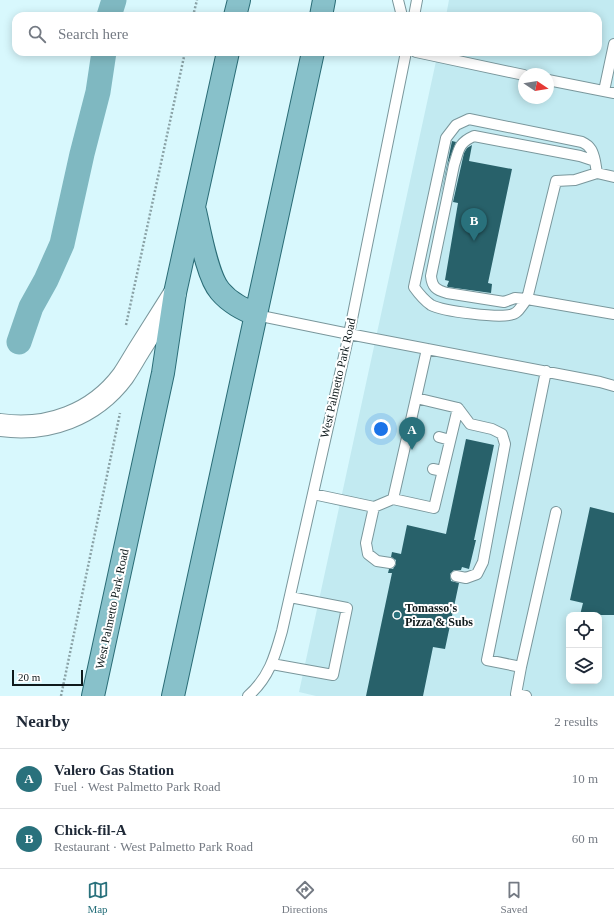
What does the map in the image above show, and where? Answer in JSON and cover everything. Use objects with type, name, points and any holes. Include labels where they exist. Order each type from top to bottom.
[{"type":"main road","points":[[236,12],[239,0]]},
{"type":"main road","points":[[322,12],[324,0]]},
{"type":"main road","name":"West Palmetto Park Road","points":[[93,696],[163,373],[175,293],[227,56]]},
{"type":"main road","points":[[173,696],[312,56]]},
{"type":"main road","points":[[194,206],[208,261],[219,290],[230,301],[256,315]]},
{"type":"street","points":[[0,425],[16,428],[55,423],[89,408],[100,400],[123,376],[175,293]]},
{"type":"lane","points":[[398,0],[401,12]]},
{"type":"lane","points":[[415,12],[417,0]]},
{"type":"lane","points":[[554,81],[609,92],[614,44]]},
{"type":"lane","name":"West Palmetto Park Road","points":[[248,696],[272,664],[290,597],[348,334],[405,56]]},
{"type":"lane","points":[[436,56],[518,73]]},
{"type":"lane","points":[[597,173],[592,151],[588,145],[582,142],[469,119],[456,124],[446,138],[414,287],[422,298],[432,306],[454,311],[503,317],[515,314],[527,299],[556,181],[575,180],[597,173],[614,177]]},
{"type":"lane","points":[[595,161],[580,156],[474,136],[464,140],[459,148],[431,276],[432,283],[439,291],[447,293],[504,302],[515,298],[527,299],[614,314]]},
{"type":"lane","points":[[256,315],[348,334],[546,371],[614,386]]},
{"type":"lane","points":[[392,499],[405,463],[413,432],[416,398],[427,349]]},
{"type":"lane","points":[[521,668],[487,660],[546,371]]},
{"type":"lane","points":[[600,382],[614,378]]},
{"type":"lane","points":[[416,398],[458,408],[470,424],[492,429],[502,434],[505,444],[483,562],[477,574],[466,578],[456,576]]},
{"type":"lane","points":[[313,494],[374,507],[392,499],[434,508],[438,470],[450,440],[458,408]]},
{"type":"lane","points":[[439,437],[450,440]]},
{"type":"lane","points":[[374,507],[366,543],[368,554],[378,561],[390,563]]},
{"type":"lane","points":[[526,696],[516,694],[556,512]]},
{"type":"lane","points":[[272,664],[333,674],[347,608],[290,597]]},
{"type":"path","points":[[194,12],[197,0]]},
{"type":"path","points":[[124,332],[184,56]]},
{"type":"path","points":[[61,696],[121,408]]},
{"type":"shaded area","points":[[449,0],[614,0],[614,696],[316,696],[299,692],[437,56],[602,56],[602,12],[447,12]]},
{"type":"building","points":[[452,141],[456,142],[448,163],[440,199]]},
{"type":"building","points":[[472,145],[469,161],[512,169],[488,283],[492,284],[491,293],[448,287],[449,281],[445,280],[458,203],[453,202],[464,153],[467,148]]},
{"type":"building","points":[[466,439],[494,445],[469,569],[462,567],[461,570],[454,570],[450,574],[451,581],[459,583],[445,649],[433,647],[423,696],[366,696],[392,573],[388,573],[389,569],[393,569],[396,564],[396,560],[391,557],[392,552],[401,554],[407,525],[446,534]]},
{"type":"building","points":[[590,507],[614,513],[614,615],[602,615],[602,612],[581,612],[583,603],[570,600]]},
{"type":"waterway","points":[[110,12],[114,0]]},
{"type":"waterway","points":[[19,342],[31,307],[46,280],[62,244],[82,154],[98,92],[103,56]]},
{"type":"place","name":"Chick-fil-A","points":[[474,241]]},
{"type":"place","name":"Valero Gas Station","points":[[412,450]]},
{"type":"place","name":"Tomasso's Pizza & Subs","points":[[397,615]]}]
